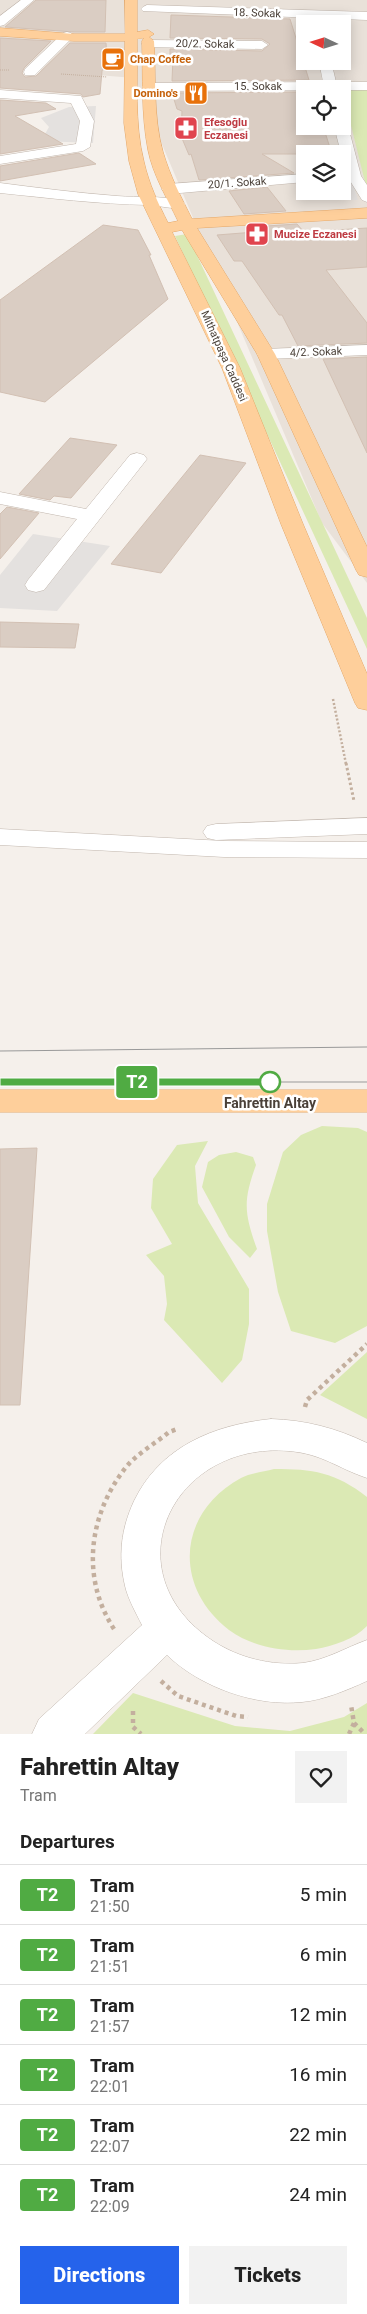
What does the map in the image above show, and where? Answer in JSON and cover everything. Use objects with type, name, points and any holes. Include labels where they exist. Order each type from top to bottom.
[{"type":"main road","name":"Mithatpaşa Caddesi","points":[[131,0],[142,39],[155,150],[162,175],[189,227],[266,354],[361,546],[367,570]]},
{"type":"main road","name":"Mithatpaşa Caddesi","points":[[147,5],[131,123],[136,161],[150,200],[231,368],[292,524],[367,703]]},
{"type":"main road","points":[[0,32],[142,39]]},
{"type":"main road","points":[[189,227],[367,212]]},
{"type":"main road","points":[[164,228],[367,221]]},
{"type":"main road","points":[[0,1100],[367,1101]]},
{"type":"street","points":[[0,22],[28,0]]},
{"type":"street","name":"18. Sokak","points":[[147,5],[255,12],[296,17]]},
{"type":"street","points":[[255,12],[269,86]]},
{"type":"street","name":"18. Sokak","points":[[351,17],[367,16]]},
{"type":"street","points":[[30,72],[66,36]]},
{"type":"street","name":"20/2. Sokak","points":[[142,39],[262,45]]},
{"type":"street","name":"15. Sokak","points":[[149,87],[296,86]]},
{"type":"street","name":"15. Sokak","points":[[351,86],[367,86]]},
{"type":"street","points":[[0,94],[76,99],[87,121],[83,147],[0,160]]},
{"type":"street","name":"20/1. Sokak","points":[[0,188],[120,201],[150,200],[296,179]]},
{"type":"street","points":[[351,179],[367,197]]},
{"type":"street","name":"4/2. Sokak","points":[[266,354],[367,350]]},
{"type":"street","points":[[36,585],[136,459]]},
{"type":"street","points":[[0,498],[92,516]]},
{"type":"street","points":[[92,841],[237,830],[367,826]]},
{"type":"street","points":[[0,838],[92,841],[224,849],[367,850]]},
{"type":"street","points":[[367,1462],[339,1447],[310,1438],[280,1434],[250,1436],[223,1444],[196,1456],[174,1474],[157,1495],[145,1520],[140,1547],[142,1575],[152,1602],[167,1628],[190,1650],[210,1663],[249,1679],[282,1683],[315,1680],[346,1671],[367,1659]]},
{"type":"street","points":[[54,1734],[167,1628]]},
{"type":"path","points":[[304,1413],[307,1400],[367,1344]]},
{"type":"path","points":[[185,1425],[169,1432],[128,1465],[101,1508],[91,1559],[102,1611],[134,1658],[178,1696],[236,1716],[254,1717]]},
{"type":"path","points":[[342,1707],[354,1703],[354,1723],[348,1734]]},
{"type":"path","points":[[354,1723],[365,1734]]},
{"type":"shaded area","points":[[0,0],[367,0],[367,583],[322,523],[134,78],[0,67]]},
{"type":"shaded area","points":[[96,106],[93,143],[41,141],[49,127],[41,118],[69,107]]},
{"type":"shaded area","points":[[351,177],[358,200],[351,200]]},
{"type":"shaded area","points":[[33,534],[110,546],[57,611],[0,608],[0,575]]},
{"type":"green space","points":[[367,87],[367,190],[351,125],[351,88]]},
{"type":"green space","points":[[187,234],[367,618],[367,649],[175,236]]},
{"type":"green space","points":[[322,1126],[358,1128],[367,1132],[367,1326],[335,1343],[291,1331],[278,1292],[267,1231],[267,1204],[283,1152],[301,1135]]},
{"type":"green space","points":[[208,1141],[195,1166],[198,1203],[249,1289],[249,1324],[242,1360],[222,1383],[164,1320],[167,1304],[164,1276],[146,1255],[172,1244],[151,1208],[153,1179],[177,1145]]},
{"type":"green space","points":[[236,1152],[253,1157],[256,1165],[247,1198],[248,1216],[257,1249],[250,1258],[229,1237],[202,1187],[208,1162],[219,1155]]},
{"type":"green space","points":[[367,1352],[367,1419],[320,1395]]},
{"type":"green space","points":[[274,1469],[312,1471],[334,1477],[367,1497],[367,1626],[356,1635],[336,1644],[316,1649],[294,1650],[271,1648],[249,1641],[229,1630],[211,1612],[198,1592],[191,1572],[190,1550],[194,1529],[205,1510],[220,1492],[241,1478]]},
{"type":"green space","points":[[133,1693],[235,1726],[290,1731],[344,1717],[367,1703],[367,1734],[93,1734]]},
{"type":"building","points":[[36,0],[106,0],[105,32],[74,32],[5,27]]},
{"type":"building","points":[[171,15],[290,19],[296,38],[296,70],[306,70],[309,80],[172,81],[173,57],[170,57],[170,49],[262,51],[270,44],[262,39],[170,38]]},
{"type":"building","points":[[0,38],[51,41],[24,68],[22,73],[25,77],[36,76],[70,43],[106,43],[107,59],[102,71],[100,94],[83,97],[81,94],[0,88]]},
{"type":"building","points":[[296,92],[296,135],[326,135],[329,145],[296,145],[296,154],[262,154],[294,173],[199,180],[191,154],[189,155],[181,136],[182,111],[177,109],[172,93]]},
{"type":"building","points":[[0,100],[46,103],[56,109],[15,116],[63,144],[0,154]]},
{"type":"building","points":[[79,153],[96,164],[0,181],[0,166]]},
{"type":"building","points":[[267,187],[286,211],[244,214],[229,191]]},
{"type":"building","points":[[297,224],[304,232],[367,228],[367,267],[326,270],[367,323],[367,343],[298,346],[282,315],[279,315],[242,261],[234,261],[217,235],[255,232],[252,227]]},
{"type":"building","points":[[103,225],[138,230],[151,255],[149,255],[168,299],[45,402],[0,392],[0,300]]},
{"type":"building","points":[[367,357],[367,453],[323,359]]},
{"type":"building","points":[[70,438],[117,445],[71,498],[54,496],[50,500],[19,494]]},
{"type":"building","points":[[200,455],[246,463],[161,573],[111,564]]},
{"type":"building","points":[[7,507],[39,513],[0,559],[0,514]]},
{"type":"building","points":[[0,622],[79,624],[75,648],[0,647]]},
{"type":"building","points":[[37,1148],[20,1405],[0,1405],[0,1149]]},
{"type":"tram line","points":[[0,1051],[367,1047]]},
{"type":"tram line","points":[[0,1082],[367,1082]]},
{"type":"tram line","name":"T2","points":[[0,1082],[274,1082]]},
{"type":"place","name":"Chap Coffee","points":[[113,59]]},
{"type":"place","name":"Domino's","points":[[196,93]]},
{"type":"place","name":"Efesoğlu Eczanesi","points":[[186,128]]},
{"type":"place","name":"Mucize Eczanesi","points":[[257,234]]},
{"type":"place","name":"Fahrettin Altay","points":[[270,1082]]}]
